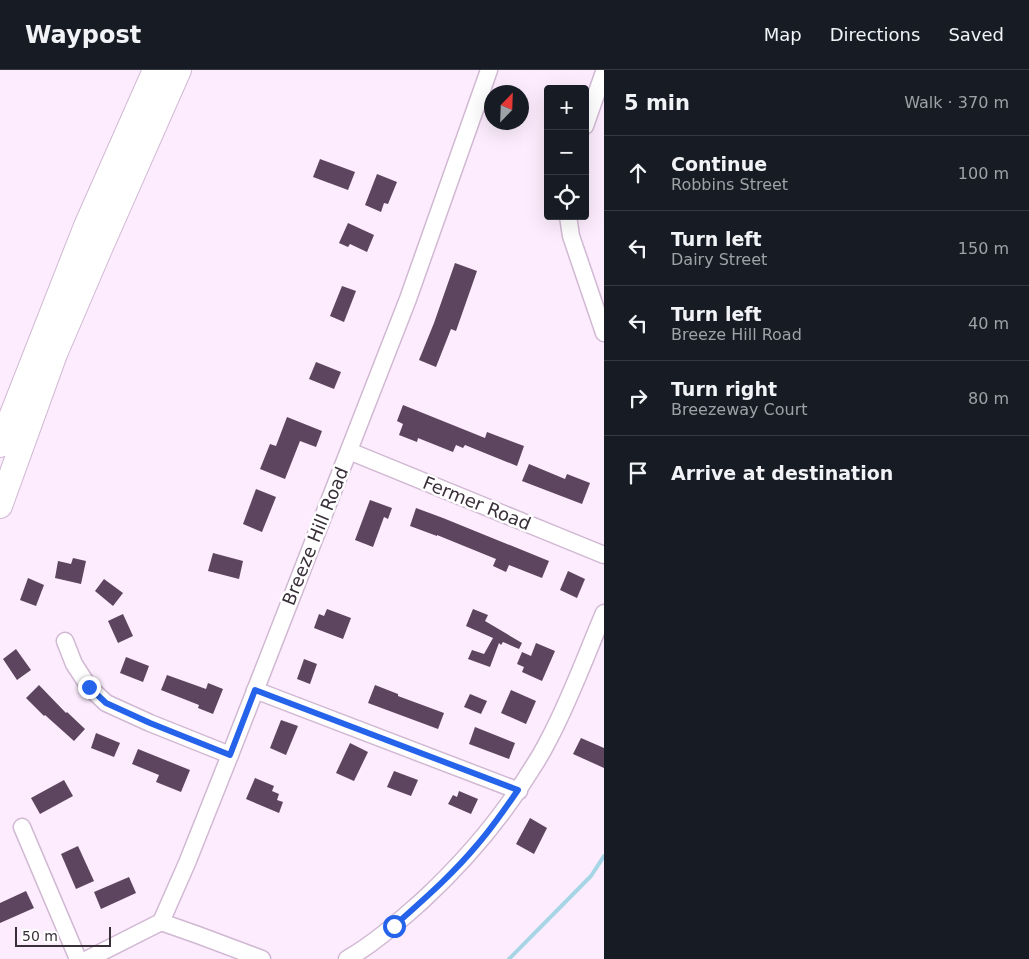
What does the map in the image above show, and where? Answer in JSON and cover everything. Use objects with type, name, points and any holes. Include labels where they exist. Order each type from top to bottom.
[{"type":"highway","points":[[0,445],[86,226],[155,70]]},
{"type":"highway","points":[[0,506],[55,354],[179,70]]},
{"type":"street","name":"Breeze Hill Road","points":[[161,922],[230,755],[408,299],[489,70]]},
{"type":"street","points":[[589,115],[604,72]]},
{"type":"street","points":[[569,220],[571,236],[604,333]]},
{"type":"street","name":"Fermer Road","points":[[349,451],[604,555]]},
{"type":"street","points":[[347,959],[377,940],[448,876],[502,814],[548,743],[604,612]]},
{"type":"street","points":[[65,641],[74,664],[89,687],[106,703],[230,755]]},
{"type":"street","points":[[255,690],[518,790]]},
{"type":"street","points":[[22,827],[78,959]]},
{"type":"street","points":[[88,959],[161,922],[262,959]]},
{"type":"building","points":[[320,159],[355,172],[348,190],[313,177]]},
{"type":"building","points":[[377,174],[397,182],[388,204],[384,203],[381,212],[365,205]]},
{"type":"building","points":[[348,223],[374,235],[367,252],[350,244],[348,247],[339,243]]},
{"type":"building","points":[[455,263],[477,271],[456,331],[451,329],[436,367],[419,360]]},
{"type":"building","points":[[342,286],[356,291],[344,322],[330,316]]},
{"type":"building","points":[[316,362],[341,372],[334,389],[309,379]]},
{"type":"building","points":[[403,405],[485,438],[487,432],[524,446],[517,466],[465,445],[463,448],[456,445],[453,452],[418,438],[417,442],[399,435],[403,424],[397,421]]},
{"type":"building","points":[[287,417],[322,431],[316,447],[300,441],[285,479],[260,469],[270,444],[276,446]]},
{"type":"building","points":[[529,464],[565,479],[567,474],[590,483],[582,504],[522,481]]},
{"type":"building","points":[[256,489],[276,497],[262,532],[243,524]]},
{"type":"building","points":[[370,500],[392,508],[388,519],[384,517],[373,547],[355,540]]},
{"type":"building","points":[[416,508],[549,561],[542,578],[509,565],[506,572],[493,566],[496,559],[410,526]]},
{"type":"building","points":[[213,553],[243,561],[239,579],[208,571]]},
{"type":"building","points":[[73,558],[86,561],[81,584],[55,578],[58,561],[71,564]]},
{"type":"building","points":[[568,571],[585,579],[577,598],[560,590]]},
{"type":"building","points":[[28,578],[44,585],[36,606],[20,600]]},
{"type":"building","points":[[104,579],[123,593],[113,606],[95,591]]},
{"type":"building","points":[[327,609],[351,618],[343,639],[314,628],[319,614],[324,616]]},
{"type":"building","points":[[473,609],[488,615],[485,621],[522,643],[519,649],[503,642],[501,645],[499,643],[490,667],[468,659],[472,650],[484,654],[493,638],[466,626]]},
{"type":"building","points":[[123,614],[133,636],[118,643],[108,621]]},
{"type":"building","points":[[536,643],[555,651],[542,681],[522,672],[524,667],[517,664],[522,652],[531,656]]},
{"type":"building","points":[[16,649],[31,670],[17,680],[3,659]]},
{"type":"building","points":[[126,657],[149,666],[143,682],[120,673]]},
{"type":"building","points":[[304,659],[317,664],[310,684],[297,679]]},
{"type":"building","points":[[167,675],[206,689],[208,683],[223,689],[213,714],[198,708],[199,705],[161,690]]},
{"type":"building","points":[[39,685],[66,713],[85,729],[74,741],[26,698]]},
{"type":"building","points":[[375,685],[398,694],[398,696],[444,713],[438,729],[368,703]]},
{"type":"building","points":[[511,690],[536,701],[526,724],[501,713]]},
{"type":"building","points":[[470,694],[487,701],[481,714],[464,707]]},
{"type":"building","points":[[281,720],[298,726],[286,755],[270,748]]},
{"type":"building","points":[[475,727],[515,743],[509,759],[469,744]]},
{"type":"building","points":[[96,733],[120,743],[114,757],[91,748]]},
{"type":"building","points":[[581,738],[604,748],[604,768],[573,754]]},
{"type":"building","points":[[350,743],[368,752],[354,781],[336,773]]},
{"type":"building","points":[[138,749],[190,770],[181,792],[156,782],[159,775],[132,764]]},
{"type":"building","points":[[394,771],[418,780],[411,796],[387,787]]},
{"type":"building","points":[[255,778],[274,786],[272,791],[279,794],[277,800],[283,802],[279,813],[246,799]]},
{"type":"building","points":[[64,780],[73,796],[40,814],[31,798]]},
{"type":"building","points":[[459,791],[478,799],[471,814],[448,804],[453,795],[457,797]]},
{"type":"building","points":[[530,818],[547,828],[534,854],[516,844]]},
{"type":"building","points":[[78,846],[94,881],[76,889],[61,854]]},
{"type":"building","points":[[129,877],[136,893],[101,909],[94,892]]},
{"type":"building","points":[[26,891],[34,908],[0,923],[0,903]]},
{"type":"waterway","points":[[509,959],[591,876],[604,856]]},
{"type":"route","points":[[89,687],[106,703],[230,755],[255,690],[518,790],[502,814],[476,846],[448,876],[394,926]]}]
